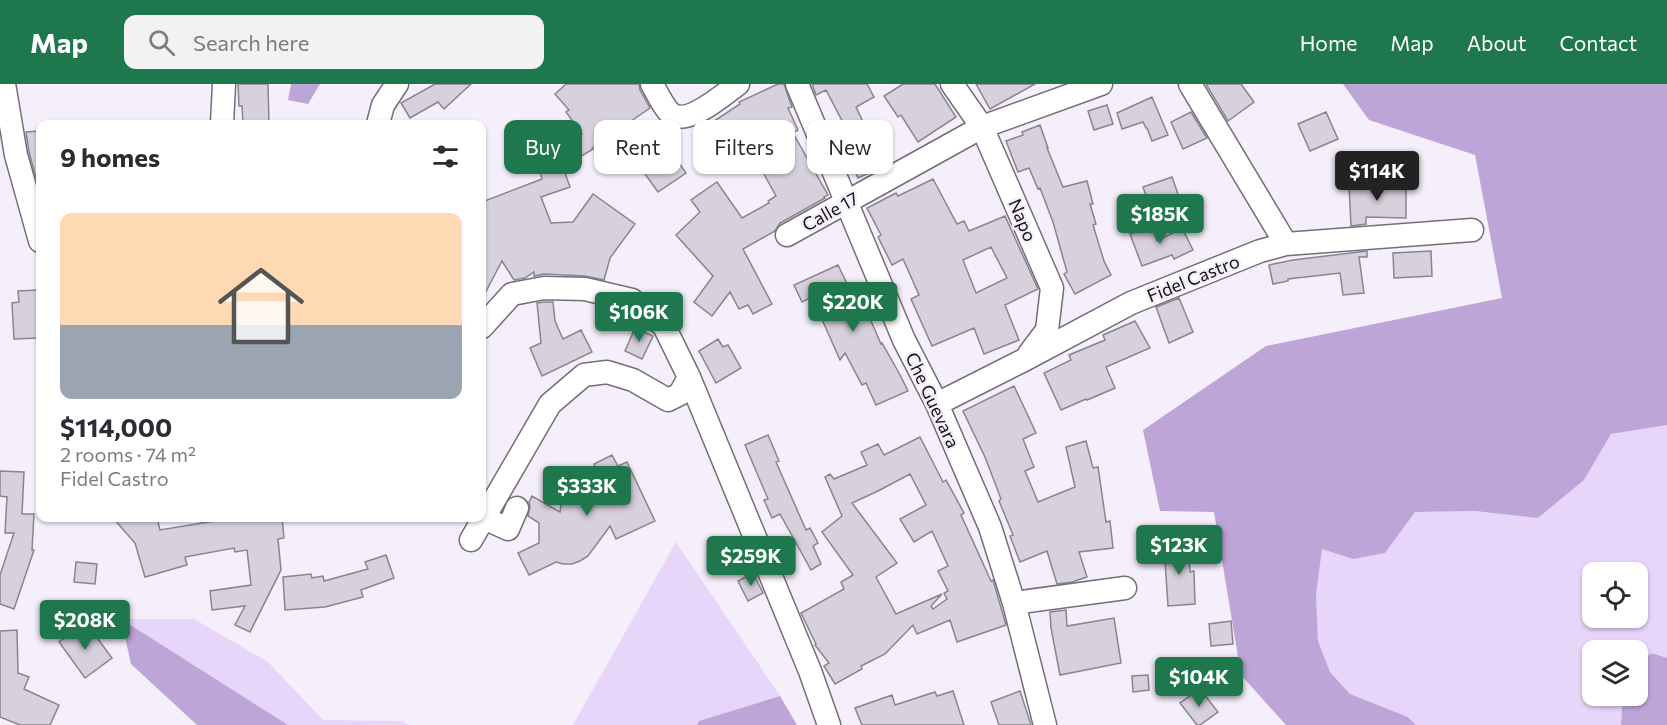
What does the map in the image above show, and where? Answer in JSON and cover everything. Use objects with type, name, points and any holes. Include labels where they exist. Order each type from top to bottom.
[{"type":"street","points":[[4,84],[16,155],[36,227]]},
{"type":"street","points":[[222,120],[224,84]]},
{"type":"street","points":[[379,120],[383,105],[397,84]]},
{"type":"street","points":[[653,86],[670,114],[685,117],[694,114],[738,84]]},
{"type":"street","name":"Che Guevara","points":[[797,84],[904,340],[937,405],[990,527],[1014,603],[1045,725]]},
{"type":"street","name":"Napo","points":[[952,84],[982,127],[1052,288],[1047,330],[1024,360]]},
{"type":"street","name":"Calle 17","points":[[787,235],[982,127],[1101,84]]},
{"type":"street","points":[[1190,84],[1286,244]]},
{"type":"street","name":"Fidel Castro","points":[[937,405],[1131,303],[1260,251],[1286,244],[1472,230]]},
{"type":"street","points":[[486,323],[512,294],[544,288],[585,289],[632,300],[664,326],[689,377],[810,670],[829,725]]},
{"type":"street","points":[[486,515],[550,404],[584,375],[607,372],[633,380],[668,400],[680,394],[689,377]]},
{"type":"street","points":[[486,519],[508,529],[517,508]]},
{"type":"street","points":[[471,540],[482,522]]},
{"type":"street","points":[[1014,603],[1125,588]]},
{"type":"shaded area","points":[[291,84],[320,84],[308,104],[288,100]]},
{"type":"shaded area","points":[[1343,84],[1667,84],[1667,425],[1611,434],[1584,480],[1538,518],[1475,511],[1415,512],[1385,553],[1353,559],[1322,549],[1316,595],[1318,641],[1330,672],[1350,694],[1408,717],[1416,725],[1286,725],[1241,675],[1214,512],[1160,511],[1143,430],[1266,346],[1502,298],[1475,155],[1369,120]]},
{"type":"shaded area","points":[[1667,425],[1667,658],[1652,653],[1648,656],[1648,640],[1582,640],[1582,706],[1622,706],[1621,725],[1416,725],[1408,717],[1350,694],[1330,672],[1318,641],[1316,595],[1322,549],[1353,559],[1385,553],[1414,512],[1475,511],[1538,518],[1584,480],[1611,434]]},
{"type":"shaded area","points":[[676,542],[780,696],[699,721],[697,725],[573,725]]},
{"type":"shaded area","points":[[121,619],[194,619],[268,662],[323,720],[403,721],[408,725],[288,725]]},
{"type":"shaded area","points":[[121,619],[288,725],[197,725],[131,664]]},
{"type":"shaded area","points":[[1652,653],[1667,658],[1667,725],[1621,725],[1622,706],[1648,706],[1648,656]]},
{"type":"shaded area","points":[[780,696],[797,725],[697,725],[699,721]]},
{"type":"building","points":[[238,84],[268,84],[269,120],[243,120],[242,106],[239,106]]},
{"type":"building","points":[[435,84],[471,84],[444,109],[438,102],[410,118],[401,103]]},
{"type":"building","points":[[566,84],[639,84],[650,108],[633,120],[594,120],[594,147],[582,156],[582,120],[572,120],[566,112],[569,110],[555,94]]},
{"type":"building","points":[[778,84],[784,84],[792,107],[788,108],[793,120],[716,120],[740,104],[739,102]]},
{"type":"building","points":[[812,84],[867,84],[874,97],[856,107],[862,120],[842,120],[826,90],[816,95]]},
{"type":"building","points":[[903,84],[935,84],[956,117],[918,142],[901,115],[898,117],[884,96]]},
{"type":"building","points":[[976,84],[1035,84],[990,109]]},
{"type":"building","points":[[1206,84],[1241,84],[1254,102],[1228,121]]},
{"type":"building","points":[[1152,97],[1168,135],[1152,141],[1143,122],[1122,129],[1117,113]]},
{"type":"building","points":[[1107,105],[1113,124],[1094,130],[1088,111]]},
{"type":"building","points":[[1191,112],[1207,138],[1183,149],[1171,122]]},
{"type":"building","points":[[1326,112],[1338,139],[1310,151],[1298,124]]},
{"type":"building","points":[[1040,125],[1063,187],[1087,181],[1096,224],[1093,225],[1104,261],[1111,275],[1075,294],[1064,274],[1067,272],[1053,222],[1040,188],[1038,189],[1029,168],[1018,172],[1006,141],[1023,135],[1022,132]]},
{"type":"building","points":[[36,131],[36,178],[29,152],[26,132]]},
{"type":"building","points":[[795,137],[807,158],[807,174],[816,174],[828,195],[780,223],[775,231],[743,249],[772,304],[753,314],[748,305],[739,309],[730,292],[712,316],[694,302],[713,276],[676,235],[700,212],[691,200],[717,182],[742,218],[769,203],[768,201],[776,196],[764,174],[795,174]]},
{"type":"building","points":[[1356,156],[1359,177],[1343,179],[1341,159]]},
{"type":"building","points":[[681,166],[686,173],[658,192],[645,174],[681,174]]},
{"type":"building","points":[[540,174],[565,174],[570,187],[541,197],[551,223],[573,222],[593,194],[635,224],[610,258],[604,280],[585,276],[544,274],[534,276],[534,272],[525,278],[514,280],[502,261],[486,291],[486,200],[542,179]]},
{"type":"building","points":[[1172,177],[1179,197],[1150,207],[1143,187]]},
{"type":"building","points":[[933,179],[957,224],[964,221],[969,231],[1005,216],[1038,289],[1005,305],[1019,340],[984,354],[974,328],[932,346],[911,299],[919,295],[903,259],[892,265],[878,237],[881,235],[867,208],[896,193],[898,196]],"holes":[[[991,247],[1007,278],[976,293],[963,260]]]},
{"type":"building","points":[[1349,185],[1406,185],[1406,218],[1366,217],[1366,224],[1351,226]]},
{"type":"building","points":[[1152,226],[1157,241],[1182,228],[1193,250],[1174,259],[1172,255],[1142,266],[1130,234]]},
{"type":"building","points":[[1367,251],[1367,257],[1359,257],[1364,293],[1343,295],[1340,273],[1288,279],[1288,281],[1273,284],[1269,265]]},
{"type":"building","points":[[1431,251],[1432,276],[1394,278],[1393,253]]},
{"type":"building","points":[[838,265],[852,294],[858,291],[881,344],[908,391],[876,405],[866,383],[862,385],[845,353],[840,360],[812,297],[802,302],[794,285]]},
{"type":"building","points":[[36,290],[36,338],[14,339],[12,303],[19,302],[18,291]]},
{"type":"building","points":[[1179,298],[1193,332],[1169,343],[1156,307]]},
{"type":"building","points":[[553,302],[555,321],[563,339],[581,330],[592,352],[542,376],[530,348],[541,343],[537,303]]},
{"type":"building","points":[[1135,321],[1150,348],[1106,367],[1115,388],[1061,410],[1044,373],[1071,360],[1069,355],[1105,340],[1103,335]]},
{"type":"building","points":[[635,328],[653,336],[642,359],[625,351]]},
{"type":"building","points":[[718,339],[723,347],[728,345],[741,368],[716,383],[699,351]]},
{"type":"building","points":[[1014,386],[1036,433],[1023,439],[1034,467],[1025,471],[1038,502],[1075,487],[1066,447],[1086,441],[1093,468],[1098,467],[1106,522],[1110,521],[1113,548],[1079,552],[1087,577],[1057,584],[1047,551],[1020,562],[1010,536],[1013,535],[999,501],[1001,499],[985,457],[963,411]]},
{"type":"building","points":[[768,435],[779,461],[776,462],[806,530],[810,528],[818,543],[813,546],[821,564],[811,570],[780,514],[772,518],[764,500],[768,499],[745,445]]},
{"type":"building","points":[[920,437],[943,482],[946,480],[964,513],[961,515],[991,581],[993,580],[1006,625],[957,642],[950,620],[917,634],[913,625],[885,654],[861,666],[862,669],[835,684],[824,666],[829,663],[815,645],[801,613],[844,589],[841,582],[853,575],[822,532],[842,516],[825,477],[830,474],[834,479],[867,465],[861,452],[878,444],[884,455]],"holes":[[[910,474],[926,505],[900,519],[914,542],[932,531],[948,566],[938,571],[948,591],[944,593],[947,599],[933,609],[931,606],[942,594],[896,614],[876,577],[897,563],[852,503]]]},
{"type":"building","points":[[612,455],[618,466],[627,462],[655,521],[616,539],[610,526],[588,556],[580,561],[572,564],[556,562],[529,575],[518,553],[539,543],[539,523],[528,516],[532,496],[560,512],[564,482],[604,487],[594,464]]},
{"type":"building","points":[[0,471],[24,472],[22,514],[34,514],[32,550],[34,550],[14,609],[0,604],[0,575],[14,533],[5,533],[7,497],[0,496]]},
{"type":"building","points":[[117,522],[158,522],[160,530],[209,522],[282,522],[284,538],[278,539],[281,570],[250,632],[235,625],[245,606],[212,610],[210,591],[251,585],[247,550],[235,552],[234,548],[185,557],[187,565],[145,577],[135,543]]},
{"type":"building","points":[[1188,545],[1190,572],[1194,571],[1195,604],[1168,606],[1164,547]]},
{"type":"building","points":[[386,555],[394,578],[361,590],[363,597],[325,607],[285,610],[283,577],[311,574],[312,578],[323,576],[324,581],[368,569],[365,562]]},
{"type":"building","points":[[76,562],[97,564],[95,584],[74,582]]},
{"type":"building","points":[[753,573],[763,593],[748,601],[738,581]]},
{"type":"building","points":[[1066,610],[1067,626],[1114,618],[1121,663],[1060,675],[1050,612]]},
{"type":"building","points":[[1231,621],[1233,644],[1211,646],[1209,624]]},
{"type":"building","points":[[78,628],[90,628],[112,658],[85,678],[59,642]]},
{"type":"building","points":[[17,630],[18,673],[29,677],[24,689],[59,705],[50,725],[20,725],[0,717],[0,631]]},
{"type":"building","points":[[1148,675],[1149,690],[1133,692],[1132,676]]},
{"type":"building","points":[[1200,689],[1218,712],[1197,725],[1180,703]]},
{"type":"building","points":[[953,691],[964,725],[862,725],[855,708],[892,695],[895,705],[935,692],[937,696]]},
{"type":"building","points":[[1020,691],[1031,725],[999,725],[991,702]]}]
